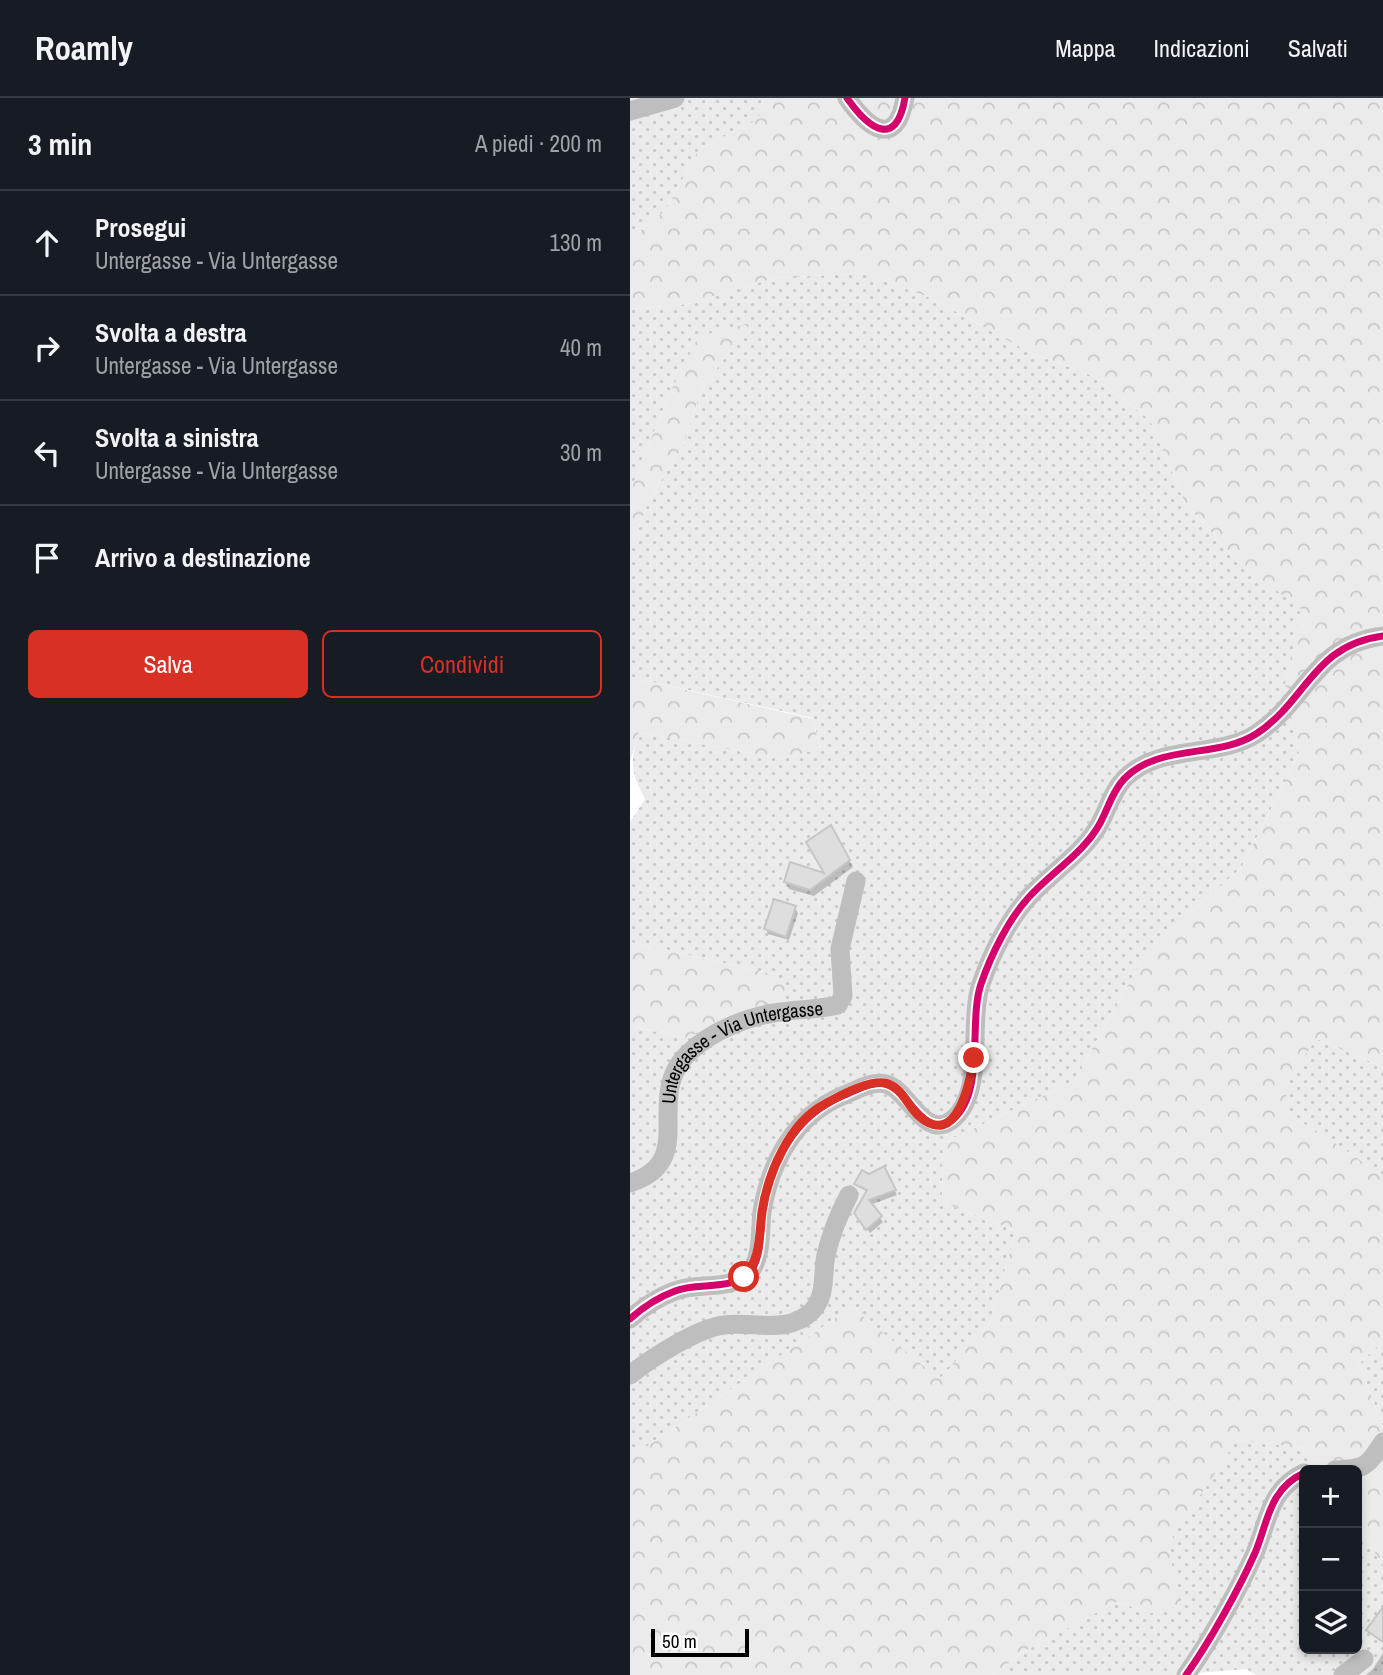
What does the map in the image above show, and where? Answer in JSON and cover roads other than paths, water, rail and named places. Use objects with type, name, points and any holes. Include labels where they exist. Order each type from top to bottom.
[{"type":"street","points":[[630,111],[676,98]]},
{"type":"street","points":[[847,98],[873,126],[883,131],[893,128],[899,122],[905,98]]},
{"type":"street","points":[[630,1319],[676,1290],[731,1284],[744,1277],[753,1267],[763,1208],[777,1161],[799,1125],[823,1104],[871,1084],[884,1083],[904,1096],[920,1117],[937,1124],[950,1121],[960,1110],[969,1087],[974,1058],[975,1006],[981,984],[999,945],[1029,897],[1097,829],[1114,792],[1126,777],[1143,765],[1163,757],[1239,741],[1255,735],[1271,723],[1340,649],[1363,639],[1383,636]]},
{"type":"street","name":"Untergasse - Via Untergasse","points":[[630,1183],[648,1177],[660,1167],[667,1141],[669,1085],[675,1068],[694,1047],[733,1026],[772,1013],[838,1004],[844,996],[843,929],[856,881]]},
{"type":"street","points":[[630,1375],[644,1363],[708,1329],[725,1324],[774,1326],[797,1321],[812,1311],[821,1297],[825,1258],[835,1222],[849,1195]]},
{"type":"street","points":[[1362,1468],[1371,1461],[1383,1442]]},
{"type":"street","points":[[1186,1675],[1200,1656],[1255,1552],[1268,1509],[1290,1481],[1299,1476]]},
{"type":"street","points":[[1343,1675],[1364,1659]]}]
